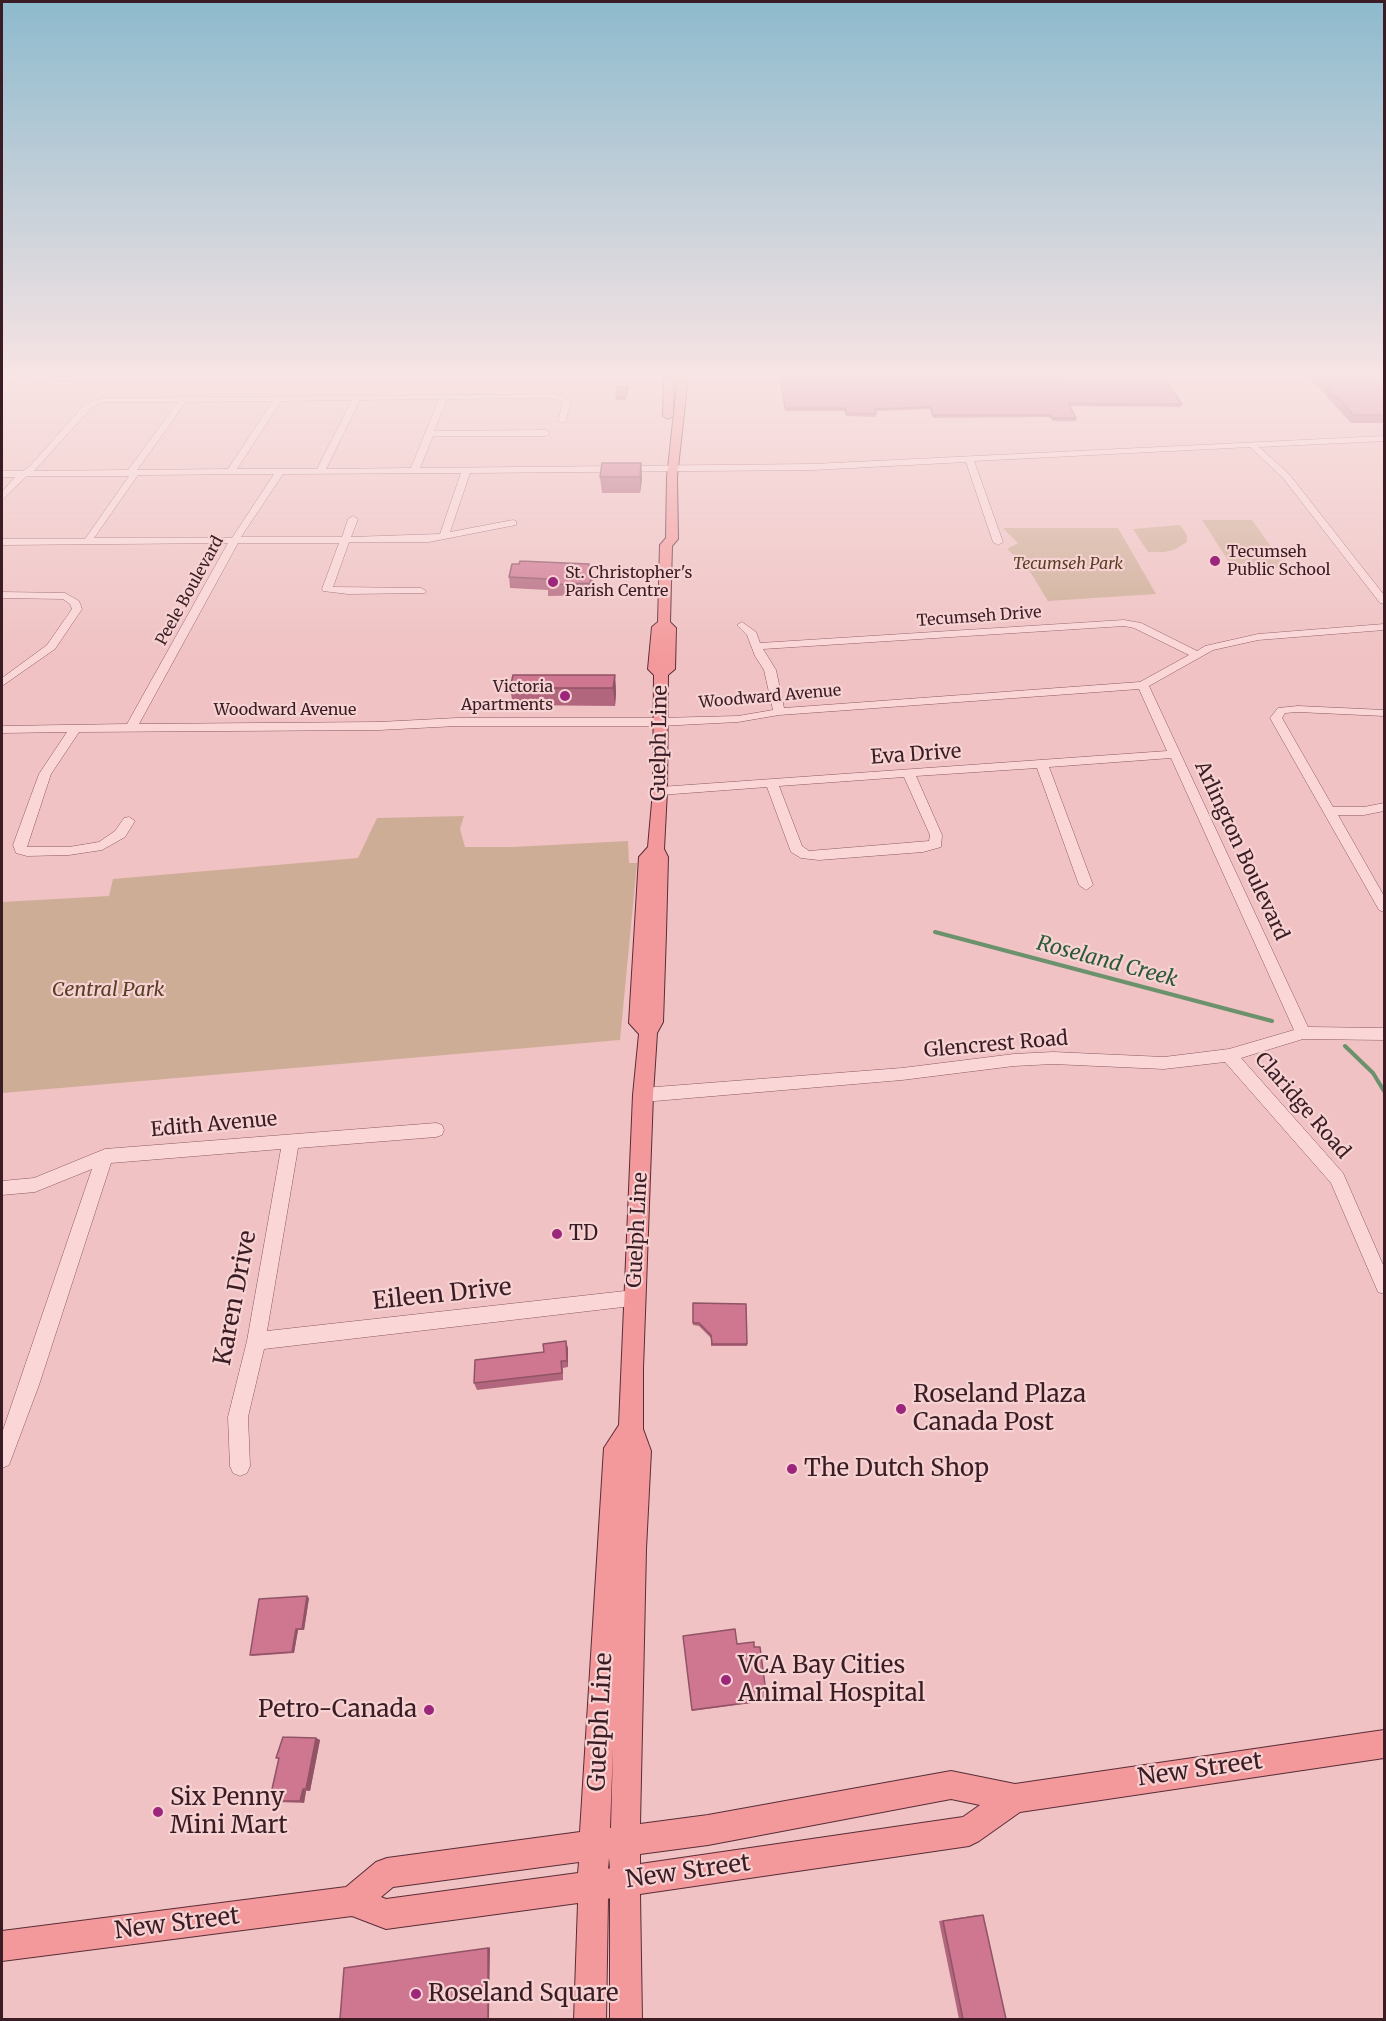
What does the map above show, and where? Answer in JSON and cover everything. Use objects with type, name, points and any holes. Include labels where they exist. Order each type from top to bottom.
[{"type":"main road","name":"Guelph Line","points":[[626,2019],[625,1840],[633,1549],[639,1451],[631,1429],[634,1299],[643,1095],[648,1032],[654,1022],[658,933],[660,857],[656,849],[660,791],[659,722],[661,673],[668,669],[670,628],[664,623],[666,545],[672,539],[668,470]]},
{"type":"main road","name":"Guelph Line","points":[[590,2019],[592,1885],[616,1448],[631,1429]]},
{"type":"main road","name":"New Street","points":[[351,1901],[387,1873],[708,1830],[951,1785],[1015,1798],[1384,1743]]},
{"type":"main road","name":"New Street","points":[[2,1946],[351,1901],[386,1914],[969,1831],[1015,1798]]},
{"type":"street","points":[[2,497],[29,470]]},
{"type":"street","points":[[132,470],[135,473]]},
{"type":"street","points":[[2,474],[400,470]]},
{"type":"street","points":[[444,537],[465,470]]},
{"type":"street","points":[[670,470],[685,473],[797,473],[830,470]]},
{"type":"street","points":[[974,470],[998,542]]},
{"type":"street","points":[[1277,470],[1300,493],[1384,601]]},
{"type":"street","name":"Peele Boulevard","points":[[132,728],[235,540],[279,472]]},
{"type":"street","points":[[87,542],[135,473]]},
{"type":"street","points":[[353,519],[327,589],[334,591],[421,591]]},
{"type":"street","points":[[2,542],[429,539],[513,523]]},
{"type":"street","points":[[2,595],[65,596],[75,603],[77,609],[51,646],[2,683]]},
{"type":"street","name":"Tecumseh Drive","points":[[757,646],[1124,623],[1137,625],[1197,655]]},
{"type":"street","points":[[742,625],[752,634],[770,670],[779,712]]},
{"type":"street","name":"Woodward Avenue","points":[[2,729],[379,726],[457,722],[659,722],[738,719],[779,712],[1143,685],[1209,648],[1258,637],[1384,627]]},
{"type":"street","points":[[2,665],[18,671]]},
{"type":"street","name":"Arlington Boulevard","points":[[1143,685],[1303,1033]]},
{"type":"street","points":[[1384,713],[1298,709],[1282,711],[1275,718],[1384,908]]},
{"type":"street","points":[[76,727],[45,774],[20,845],[21,850],[27,852],[69,851],[102,846],[120,834],[129,821]]},
{"type":"street","name":"Eva Drive","points":[[660,791],[909,775],[1175,754]]},
{"type":"street","points":[[1042,765],[1086,885]]},
{"type":"street","points":[[772,783],[796,849],[806,855],[819,856],[923,848],[936,844],[936,835],[909,775]]},
{"type":"street","points":[[1328,811],[1364,811],[1384,807]]},
{"type":"street","name":"Glencrest Road","points":[[643,1095],[902,1074],[1014,1060],[1053,1058],[1164,1063],[1229,1055],[1303,1033],[1384,1034]]},
{"type":"street","name":"Claridge Road","points":[[1229,1055],[1337,1178],[1384,1286]]},
{"type":"street","name":"Edith Avenue","points":[[2,1188],[35,1185],[105,1156],[436,1130]]},
{"type":"street","name":"Karen Drive","points":[[240,1466],[238,1417],[256,1341],[291,1140]]},
{"type":"street","points":[[2,1458],[30,1385],[105,1156]]},
{"type":"street","name":"Eileen Drive","points":[[256,1341],[634,1299]]},
{"type":"green space","points":[[1202,520],[1252,520],[1286,568],[1233,568]]},
{"type":"green space","points":[[1180,525],[1187,535],[1187,542],[1174,550],[1164,552],[1148,552],[1133,529]]},
{"type":"green space","name":"Tecumseh Park","points":[[1003,528],[1118,528],[1156,594],[1048,601],[1029,570],[1007,549],[1018,543]]},
{"type":"green space","name":"Central Park","points":[[464,816],[460,829],[465,847],[628,841],[629,863],[637,863],[620,1040],[2,1093],[2,902],[109,896],[113,879],[358,858],[377,818]]},
{"type":"building","points":[[601,470],[640,470],[640,477],[600,477]]},
{"type":"building","points":[[520,561],[589,564],[589,568],[592,568],[590,583],[547,585],[548,579],[509,577],[512,564],[519,564]]},
{"type":"building","points":[[513,675],[615,675],[613,688],[510,688]]},
{"type":"building","points":[[693,1303],[746,1304],[747,1344],[712,1344],[711,1335],[699,1323],[693,1323]]},
{"type":"building","points":[[566,1341],[567,1361],[561,1361],[562,1373],[474,1383],[475,1360],[544,1352],[543,1344]]},
{"type":"building","points":[[307,1596],[302,1629],[296,1629],[292,1652],[250,1655],[259,1599]]},
{"type":"building","name":"VCA Bay Cities Animal Hospital","points":[[735,1629],[737,1644],[754,1642],[754,1647],[760,1647],[767,1700],[692,1710],[683,1636]]},
{"type":"building","points":[[283,1737],[316,1738],[306,1789],[303,1789],[300,1801],[273,1801],[275,1790],[272,1789],[279,1758],[276,1758]]},
{"type":"building","points":[[983,1915],[1006,2019],[963,2019],[943,1921]]},
{"type":"building","name":"Roseland Square","points":[[488,1948],[488,2019],[340,2019],[344,1968]]},
{"type":"waterway","name":"Roseland Creek","points":[[935,932],[1272,1021]]},
{"type":"waterway","name":"Roseland Creek","points":[[1345,1046],[1373,1073],[1384,1091]]},
{"type":"place","name":"Tecumseh Public School","points":[[1215,561]]},
{"type":"place","name":"St. Christopher's Parish Centre","points":[[553,582]]},
{"type":"place","name":"Victoria Apartments","points":[[565,696]]},
{"type":"place","name":"TD","points":[[557,1234]]},
{"type":"place","name":"Roseland Plaza Canada Post","points":[[901,1409]]},
{"type":"place","name":"The Dutch Shop","points":[[792,1469]]},
{"type":"place","name":"VCA Bay Cities Animal Hospital","points":[[726,1680]]},
{"type":"place","name":"Petro-Canada","points":[[429,1710]]},
{"type":"place","name":"Six Penny Mini Mart","points":[[158,1812]]},
{"type":"place","name":"Roseland Square","points":[[416,1994]]}]
